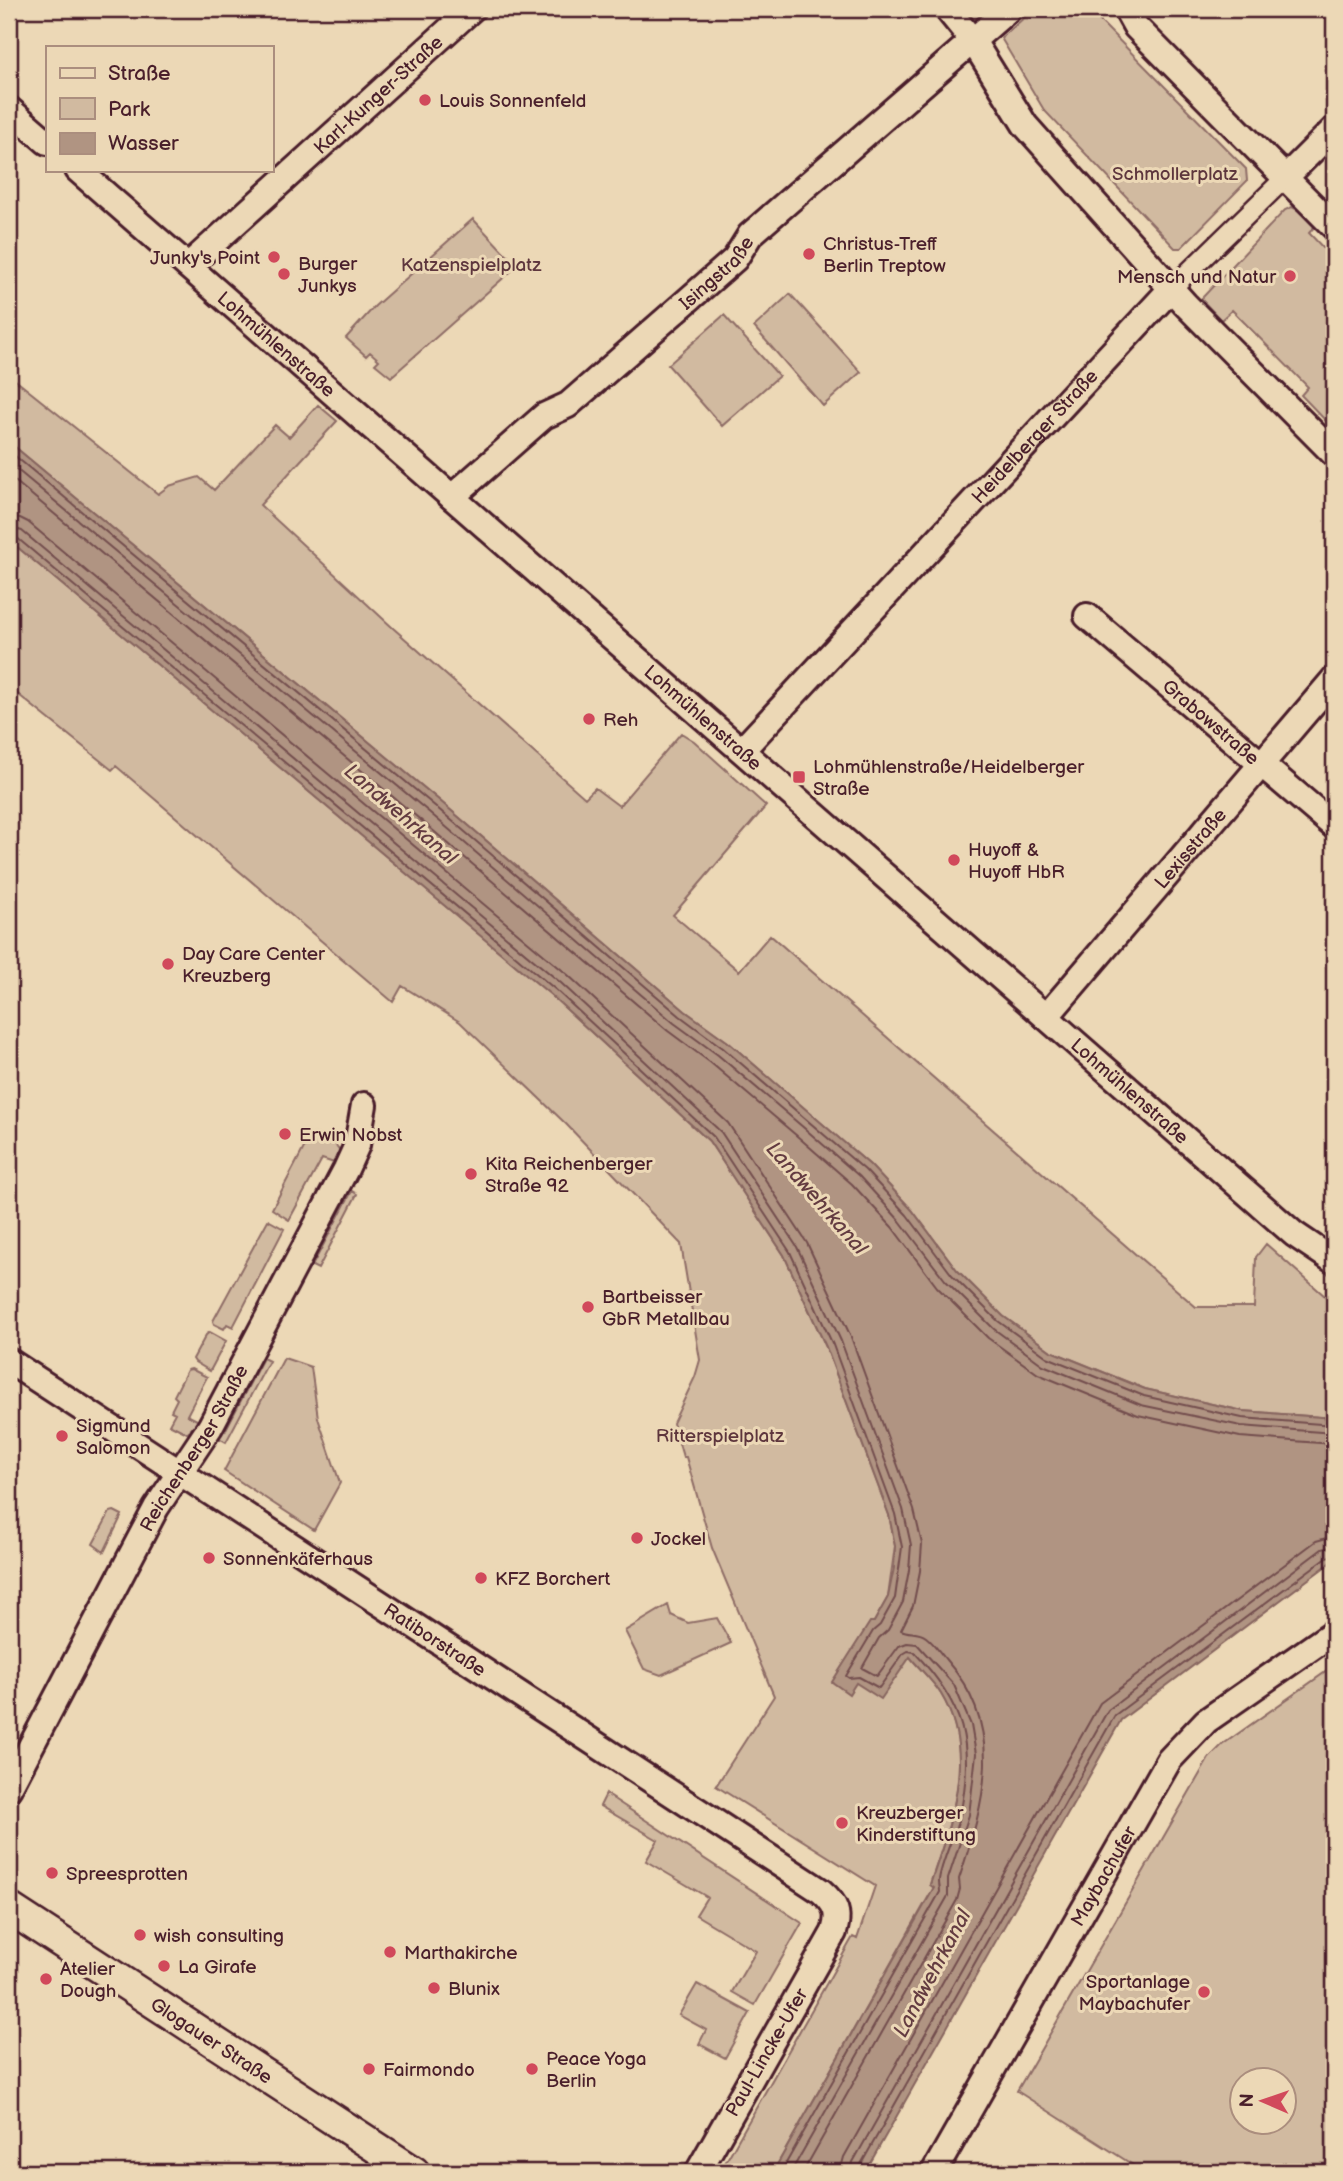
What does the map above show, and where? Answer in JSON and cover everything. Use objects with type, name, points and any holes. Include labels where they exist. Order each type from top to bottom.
[{"type":"street","name":"Karl-Kunger-Straße","points":[[188,266],[472,9]]},
{"type":"street","points":[[947,9],[973,41],[1025,125],[1172,288],[1334,454]]},
{"type":"street","points":[[973,41],[1009,9]]},
{"type":"street","points":[[1126,9],[1136,27],[1334,227]]},
{"type":"street","name":"Isingstraße","points":[[452,497],[544,416],[568,405],[673,314],[735,259],[750,235],[973,41]]},
{"type":"street","points":[[9,109],[46,141]]},
{"type":"street","name":"Heidelberger Straße","points":[[742,750],[1172,288],[1334,129]]},
{"type":"street","name":"Lohmühlenstraße","points":[[80,172],[1294,1234],[1334,1261]]},
{"type":"street","name":"Grabowstraße","points":[[1087,616],[1334,826]]},
{"type":"street","name":"Lexisstraße","points":[[1046,1017],[1334,679]]},
{"type":"street","name":"Reichenberger Straße","points":[[9,1788],[156,1508],[210,1427],[346,1169],[357,1145],[364,1105]]},
{"type":"street","name":"Ratiborstraße","points":[[9,1362],[821,1891],[836,1907],[838,1920],[834,1932]]},
{"type":"street","name":"Maybachufer","points":[[934,2172],[1169,1760],[1206,1721],[1334,1632]]},
{"type":"street","name":"Glogauer Straße","points":[[9,1908],[414,2172]]},
{"type":"street","name":"Paul-Lincke-Ufer","points":[[698,2172],[834,1932]]},
{"type":"green space","name":"Schmollerplatz","points":[[1034,9],[1098,9],[1096,17],[1246,169],[1247,181],[1181,248],[1175,248],[1044,110],[1001,38]]},
{"type":"green space","name":"Schmollerplatz","points":[[1292,207],[1315,226],[1309,233],[1326,251],[1334,243],[1334,415],[1327,422],[1301,395],[1308,387],[1232,310],[1221,320],[1201,299],[1285,210]]},
{"type":"green space","name":"Katzenspielplatz","points":[[473,219],[517,266],[391,377],[375,364],[379,360],[370,352],[366,356],[346,338],[375,306]]},
{"type":"green space","points":[[790,294],[861,372],[823,406],[754,327]]},
{"type":"green space","points":[[724,315],[779,376],[722,426],[668,365]]},
{"type":"green space","points":[[9,375],[158,494],[169,486],[199,477],[214,490],[275,425],[289,437],[318,405],[337,421],[260,505],[393,628],[585,798],[595,788],[619,806],[681,733],[694,741],[766,806],[673,915],[739,971],[770,935],[1196,1307],[1254,1307],[1256,1257],[1266,1244],[1334,1304],[1334,1418],[1243,1411],[1145,1389],[1051,1351],[1003,1316],[957,1270],[912,1210],[870,1165],[728,1042],[685,1011],[440,801],[9,442]]},
{"type":"green space","name":"Ritterspielplatz","points":[[9,540],[551,995],[709,1141],[784,1255],[826,1347],[889,1515],[895,1546],[888,1597],[874,1622],[855,1683],[910,1657],[938,1689],[952,1717],[958,1741],[959,1765],[952,1813],[930,1884],[934,1887],[773,2172],[720,2172],[850,1942],[853,1937],[857,1939],[875,1886],[716,1786],[774,1696],[712,1548],[686,1457],[683,1457],[673,1423],[695,1377],[700,1360],[681,1244],[566,1124],[460,1022],[402,986],[393,1002],[116,766],[112,770],[9,687]]},
{"type":"green space","points":[[315,1134],[332,1140],[341,1152],[334,1163],[322,1159],[289,1220],[272,1209],[307,1142]]},
{"type":"green space","points":[[352,1191],[357,1194],[318,1269],[312,1266]]},
{"type":"green space","points":[[268,1220],[284,1229],[233,1327],[227,1324],[224,1329],[213,1321]]},
{"type":"green space","points":[[210,1332],[226,1341],[210,1371],[193,1359]]},
{"type":"green space","points":[[263,1358],[269,1361],[226,1442],[215,1436],[220,1430],[225,1431]]},
{"type":"green space","points":[[284,1358],[311,1367],[318,1418],[340,1483],[314,1530],[224,1471]]},
{"type":"green space","points":[[191,1369],[207,1377],[187,1415],[199,1421],[187,1433],[169,1424],[175,1413],[171,1411],[177,1399],[174,1396],[187,1370]]},
{"type":"green space","points":[[110,1512],[122,1515],[104,1552],[93,1544]]},
{"type":"green space","points":[[668,1605],[671,1615],[688,1623],[717,1618],[731,1643],[661,1675],[644,1669],[625,1631]]},
{"type":"green space","name":"Sportanlage Maybachufer","points":[[1334,1666],[1334,2172],[1144,2172],[1017,2091],[1209,1758],[1222,1745]]},
{"type":"green space","points":[[606,1794],[802,1923],[755,2005],[732,1992],[756,1951],[696,1915],[707,1897],[646,1861],[658,1840],[600,1806]]},
{"type":"green space","points":[[697,1984],[750,2013],[725,2058],[699,2044],[706,2030],[679,2015]]},
{"type":"water","name":"Landwehrkanal","points":[[9,442],[440,801],[685,1011],[728,1042],[870,1165],[912,1210],[957,1270],[1003,1316],[1051,1351],[1145,1389],[1243,1411],[1334,1418],[1334,1560],[1121,1720],[865,2172],[773,2172],[934,1888],[930,1885],[957,1790],[958,1741],[952,1717],[941,1694],[910,1657],[881,1699],[856,1683],[849,1694],[832,1682],[888,1597],[895,1546],[889,1515],[826,1347],[784,1255],[709,1141],[551,995],[9,540]]},
{"type":"place","name":"Louis Sonnenfeld","points":[[425,100]]},
{"type":"place","name":"Christus-Treff Berlin Treptow","points":[[809,254]]},
{"type":"place","name":"Junky's Point","points":[[274,257]]},
{"type":"place","name":"Burger Junkys","points":[[284,274]]},
{"type":"place","name":"Mensch und Natur","points":[[1290,276]]},
{"type":"place","name":"Reh","points":[[589,719]]},
{"type":"place","name":"Lohmühlenstraße/Heidelberger Straße","points":[[799,777]]},
{"type":"place","name":"Huyoff & Huyoff HbR","points":[[954,860]]},
{"type":"place","name":"Day Care Center Kreuzberg","points":[[168,964]]},
{"type":"place","name":"Erwin Nobst","points":[[285,1134]]},
{"type":"place","name":"Kita Reichenberger Straße 92","points":[[471,1174]]},
{"type":"place","name":"Bartbeisser GbR Metallbau","points":[[588,1307]]},
{"type":"place","name":"Sigmund Salomon","points":[[62,1436]]},
{"type":"place","name":"Jockel","points":[[637,1538]]},
{"type":"place","name":"Sonnenkäferhaus","points":[[209,1558]]},
{"type":"place","name":"KFZ Borchert","points":[[481,1578]]},
{"type":"place","name":"Kreuzberger Kinderstiftung","points":[[842,1823]]},
{"type":"place","name":"Spreesprotten","points":[[52,1873]]},
{"type":"place","name":"wish consulting","points":[[140,1935]]},
{"type":"place","name":"Marthakirche","points":[[390,1952]]},
{"type":"place","name":"La Girafe","points":[[164,1966]]},
{"type":"place","name":"Atelier Dough","points":[[46,1979]]},
{"type":"place","name":"Blunix","points":[[434,1988]]},
{"type":"place","name":"Sportanlage Maybachufer","points":[[1204,1992]]},
{"type":"place","name":"Fairmondo","points":[[369,2069]]},
{"type":"place","name":"Peace Yoga Berlin","points":[[532,2069]]}]
